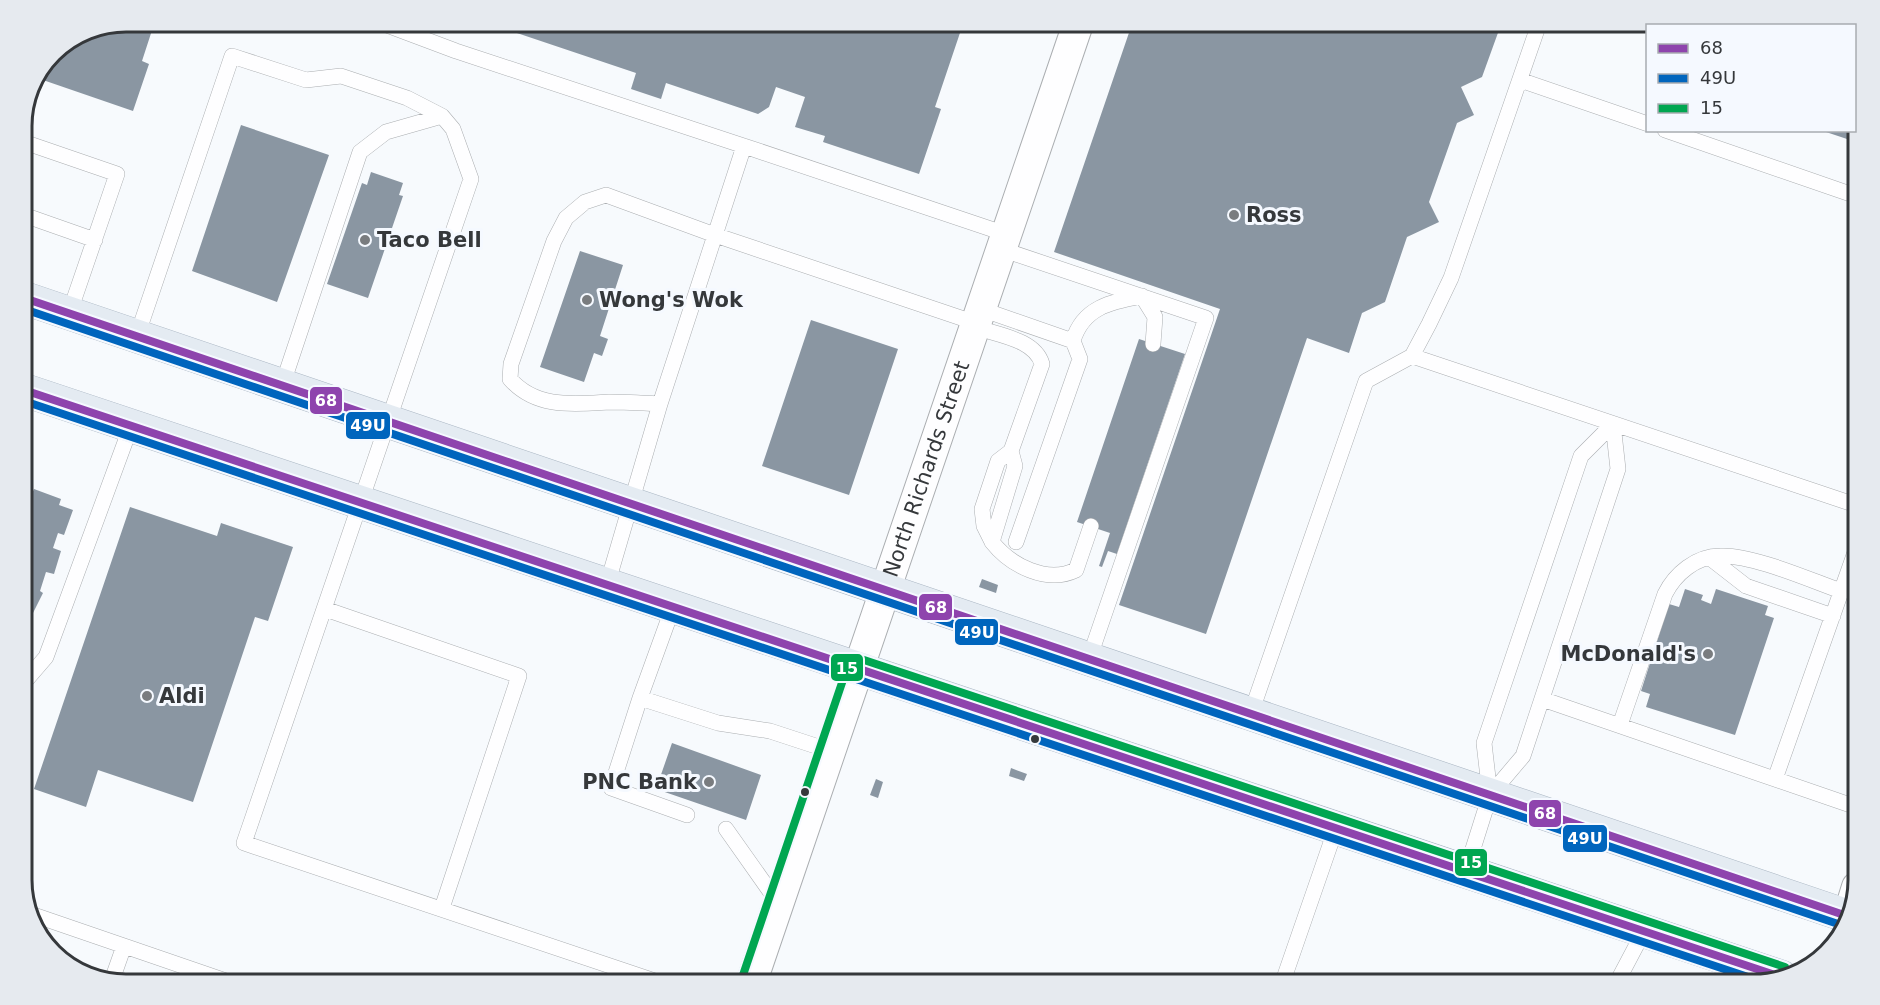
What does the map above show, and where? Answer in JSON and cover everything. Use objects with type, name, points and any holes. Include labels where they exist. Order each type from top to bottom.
[{"type":"main road","points":[[32,301],[1490,795],[1845,905]]},
{"type":"main road","points":[[32,394],[1769,973]]},
{"type":"street","name":"North Richards Street","points":[[754,974],[1075,32]]},
{"type":"lane","points":[[405,32],[456,51],[744,146],[1206,318],[1089,659]]},
{"type":"lane","points":[[1251,713],[1366,381],[1412,356],[1451,278],[1536,32]]},
{"type":"lane","points":[[137,336],[232,56],[306,81],[341,76],[407,98],[442,116],[453,129],[471,180],[244,843],[635,974]]},
{"type":"lane","points":[[1520,81],[1646,124]]},
{"type":"lane","points":[[282,386],[360,152],[386,132],[442,116]]},
{"type":"lane","points":[[1671,132],[1848,193]]},
{"type":"lane","points":[[32,145],[117,174],[69,314]]},
{"type":"lane","points":[[607,585],[660,404],[744,146]]},
{"type":"lane","points":[[660,404],[560,405],[536,398],[518,389],[510,379],[511,364],[554,241],[566,218],[585,202],[606,195],[715,235],[978,320],[1073,341]]},
{"type":"lane","points":[[32,218],[95,240]]},
{"type":"lane","points":[[1016,542],[1080,359],[1073,341],[1077,329],[1092,311],[1110,302],[1142,296]]},
{"type":"lane","points":[[1142,296],[1155,317],[1153,344]]},
{"type":"lane","points":[[978,320],[1039,352],[1042,364],[1011,451],[1016,466],[992,542],[1008,560],[1047,575],[1062,577],[1076,570],[1091,526]]},
{"type":"lane","points":[[1412,356],[1848,502]]},
{"type":"lane","points":[[1466,871],[1490,795],[1523,756],[1618,468],[1613,424]]},
{"type":"lane","points":[[1490,795],[1484,743],[1581,456],[1613,424]]},
{"type":"lane","points":[[32,673],[46,657],[131,426]]},
{"type":"lane","points":[[1620,725],[1672,581],[1699,561],[1719,555],[1740,558],[1841,591]]},
{"type":"lane","points":[[1710,558],[1746,586],[1833,616]]},
{"type":"lane","points":[[1775,779],[1848,572]]},
{"type":"lane","points":[[673,607],[611,788],[687,815]]},
{"type":"lane","points":[[325,609],[519,676],[442,908]]},
{"type":"lane","points":[[640,698],[718,723],[770,731],[831,751]]},
{"type":"lane","points":[[1542,699],[1848,804]]},
{"type":"lane","points":[[1285,974],[1336,828]]},
{"type":"lane","points":[[726,829],[779,904]]},
{"type":"lane","points":[[39,917],[198,974]]},
{"type":"lane","points":[[1621,974],[1644,931]]},
{"type":"lane","points":[[115,973],[124,946]]},
{"type":"building","points":[[151,32],[142,61],[149,64],[133,111],[43,80],[51,68],[64,55],[95,36],[107,33]]},
{"type":"building","points":[[514,32],[960,32],[935,107],[941,109],[919,174],[823,142],[825,136],[795,127],[805,97],[776,87],[769,107],[758,114],[666,83],[661,99],[631,89],[636,73]]},
{"type":"building","points":[[1129,32],[1498,32],[1482,77],[1461,87],[1474,115],[1457,123],[1429,202],[1439,222],[1407,237],[1385,302],[1362,313],[1349,353],[1307,338],[1206,634],[1119,605],[1220,309],[1054,252]]},
{"type":"building","points":[[241,125],[329,155],[277,302],[192,271]]},
{"type":"building","points":[[1826,132],[1848,132],[1848,139]]},
{"type":"building","name":"Taco Bell","points":[[371,172],[403,183],[399,195],[403,196],[368,298],[327,284],[362,183],[367,185]]},
{"type":"building","name":"Wong's Wok","points":[[580,251],[623,265],[600,336],[608,339],[602,356],[594,353],[584,382],[540,367]]},
{"type":"building","points":[[811,320],[898,349],[849,495],[762,466]]},
{"type":"building","points":[[1139,339],[1185,354],[1117,554],[1108,551],[1102,567],[1099,566],[1110,533],[1077,522]]},
{"type":"building","points":[[34,489],[61,499],[59,505],[73,510],[64,535],[58,533],[53,548],[61,551],[54,574],[46,572],[40,591],[43,593],[32,615],[32,494]]},
{"type":"building","name":"Aldi","points":[[130,507],[217,536],[221,523],[293,547],[268,621],[255,617],[193,802],[98,770],[86,807],[34,789]]},
{"type":"building","points":[[982,579],[998,585],[996,593],[979,587]]},
{"type":"building","name":"McDonald's","points":[[1685,589],[1703,595],[1701,600],[1711,604],[1716,589],[1768,606],[1765,615],[1774,618],[1735,735],[1646,707],[1650,694],[1641,691],[1669,604],[1679,607]]},
{"type":"building","name":"PNC Bank","points":[[672,743],[761,775],[746,820],[656,789]]},
{"type":"building","points":[[1011,768],[1027,774],[1024,781],[1009,776]]},
{"type":"building","points":[[876,779],[883,782],[878,798],[870,795]]},
{"type":"transit line","name":"68","points":[[32,301],[1841,914]]},
{"type":"transit line","name":"49U","points":[[32,312],[1837,924]]},
{"type":"transit line","name":"68","points":[[32,393],[1768,973]]},
{"type":"transit line","name":"49U","points":[[32,404],[1739,974]]},
{"type":"transit line","name":"15","points":[[743,974],[848,665],[858,658],[1785,967]]},
{"type":"place","name":"Ross","points":[[1234,215]]},
{"type":"place","name":"Taco Bell","points":[[365,240]]},
{"type":"place","name":"Wong's Wok","points":[[587,300]]},
{"type":"place","name":"McDonald's","points":[[1708,654]]},
{"type":"place","name":"Aldi","points":[[147,696]]},
{"type":"place","name":"PNC Bank","points":[[709,782]]}]
